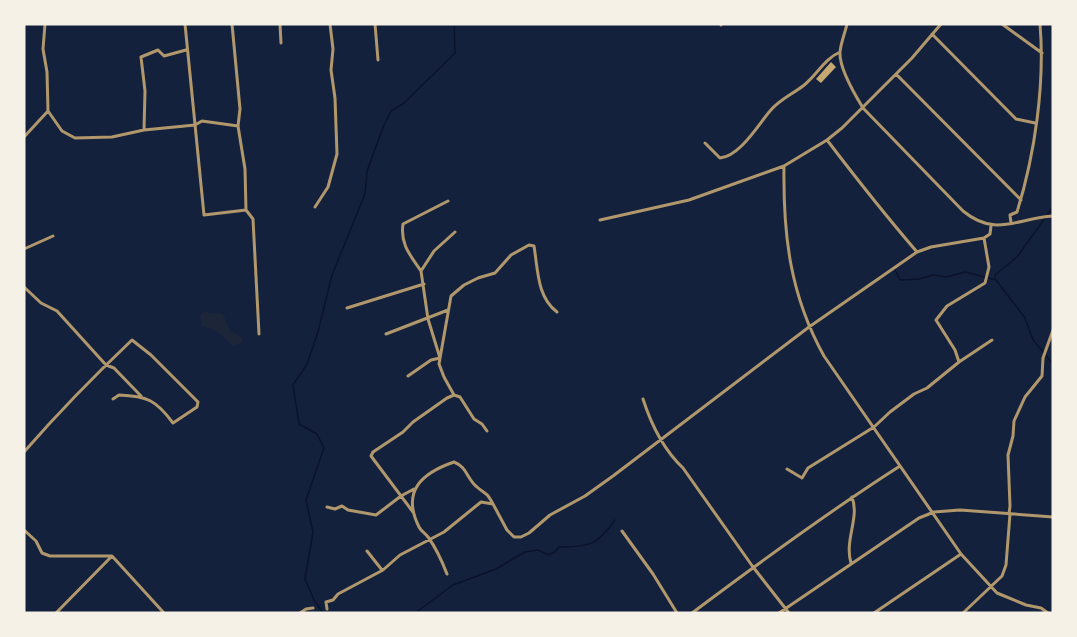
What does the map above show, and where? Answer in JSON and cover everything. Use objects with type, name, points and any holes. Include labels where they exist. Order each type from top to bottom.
[{"type":"street","points":[[45,24],[43,50],[47,72],[48,111],[62,131],[75,138],[112,136],[195,125],[201,121],[238,126]]},
{"type":"street","points":[[185,24],[204,215],[246,210]]},
{"type":"street","points":[[232,24],[240,110],[238,126],[245,169],[246,210],[254,219],[259,334]]},
{"type":"street","points":[[280,24],[281,43]]},
{"type":"street","points":[[315,207],[328,187],[337,154],[330,24]]},
{"type":"street","points":[[375,24],[378,60]]},
{"type":"street","points":[[847,24],[840,52],[841,60],[863,108],[963,211],[980,223],[991,226],[1053,216]]},
{"type":"street","points":[[1002,24],[1043,54]]},
{"type":"street","points":[[1011,224],[1010,216],[1017,212],[1031,154],[1043,54],[1040,24]]},
{"type":"street","points":[[600,220],[689,200],[784,166],[827,140],[863,108],[938,25]]},
{"type":"street","points":[[932,34],[1016,119],[1035,123]]},
{"type":"street","points":[[144,130],[145,91],[141,57],[158,50],[164,56],[186,50]]},
{"type":"street","points":[[705,143],[720,158],[726,157],[754,134],[770,111],[783,98],[803,86],[831,56],[840,52]]},
{"type":"street","points":[[896,74],[1021,200]]},
{"type":"street","points":[[24,137],[48,111]]},
{"type":"street","points":[[827,140],[917,252]]},
{"type":"street","points":[[784,166],[784,223],[789,262],[809,327],[824,357],[874,427],[921,499],[934,512],[961,554],[997,593],[1026,605],[1041,608],[1048,613]]},
{"type":"street","points":[[440,358],[428,319],[421,271],[404,246],[402,234],[403,224],[447,201]]},
{"type":"street","points":[[327,507],[335,509],[342,506],[348,510],[376,515],[414,489],[431,473],[454,462],[464,468],[476,487],[487,492],[507,530],[514,537],[521,537],[549,515],[585,496],[661,441],[809,327],[917,252],[932,247],[984,238],[990,234],[991,226]]},
{"type":"street","points":[[421,271],[434,251],[455,232]]},
{"type":"street","points":[[24,249],[53,236]]},
{"type":"street","points":[[959,362],[955,350],[936,320],[947,306],[985,284],[989,267],[984,238]]},
{"type":"street","points":[[487,431],[474,419],[460,397],[454,395],[439,363],[452,296],[464,285],[477,278],[495,273],[512,255],[529,245],[534,246],[539,281],[547,304],[557,312]]},
{"type":"street","points":[[347,308],[423,284]]},
{"type":"street","points":[[24,287],[41,303],[57,311],[106,365],[114,368],[143,397]]},
{"type":"street","points":[[386,334],[449,310]]},
{"type":"street","points":[[963,613],[1002,576],[1006,565],[1010,514],[1008,455],[1014,421],[1025,397],[1034,383],[1042,376],[1043,358],[1053,330]]},
{"type":"street","points":[[24,452],[67,403],[77,396],[132,340],[152,356],[198,402],[197,407],[174,423],[158,405],[148,398],[118,395],[113,399]]},
{"type":"street","points":[[787,469],[802,478],[808,468],[874,427],[914,394],[927,388],[959,362],[992,340]]},
{"type":"street","points":[[408,376],[431,360],[440,358]]},
{"type":"street","points":[[414,514],[371,456],[373,452],[454,395]]},
{"type":"street","points":[[643,399],[661,441],[687,473],[777,600],[789,613]]},
{"type":"street","points":[[692,613],[852,497],[900,466]]},
{"type":"street","points":[[414,489],[411,500],[414,514],[420,529],[430,540],[447,574]]},
{"type":"street","points":[[850,563],[848,553],[855,523],[853,515],[855,506],[852,497]]},
{"type":"street","points":[[327,609],[326,602],[382,570],[400,555],[444,532],[481,502],[493,504]]},
{"type":"street","points":[[779,613],[919,518],[934,512],[960,510],[1053,517]]},
{"type":"street","points":[[24,530],[36,541],[42,553],[50,556],[112,556],[164,613]]},
{"type":"street","points":[[622,531],[677,613]]},
{"type":"street","points":[[367,551],[382,570]]},
{"type":"street","points":[[874,613],[961,554]]},
{"type":"street","points":[[56,613],[112,556]]},
{"type":"street","points":[[300,613],[313,608]]},
{"type":"shaded area","points":[[203,312],[223,314],[230,331],[240,336],[243,342],[233,346],[219,333],[202,326],[200,316]]},
{"type":"building","points":[[831,62],[836,67],[821,83],[816,79]]},
{"type":"waterway","points":[[323,613],[314,600],[305,579],[313,532],[306,500],[324,448],[317,434],[299,424],[293,385],[307,364],[318,332],[332,275],[365,194],[367,171],[384,125],[391,111],[404,103],[455,53],[454,24]]},
{"type":"waterway","points":[[995,279],[995,275],[1017,257],[1053,207]]},
{"type":"waterway","points":[[895,270],[900,280],[919,279],[933,275],[946,277],[965,272],[996,280],[1025,318],[1033,340],[1053,364]]},
{"type":"waterway","points":[[415,613],[453,585],[496,569],[525,552],[538,550],[548,555],[559,547],[592,543],[598,540],[615,520]]}]
